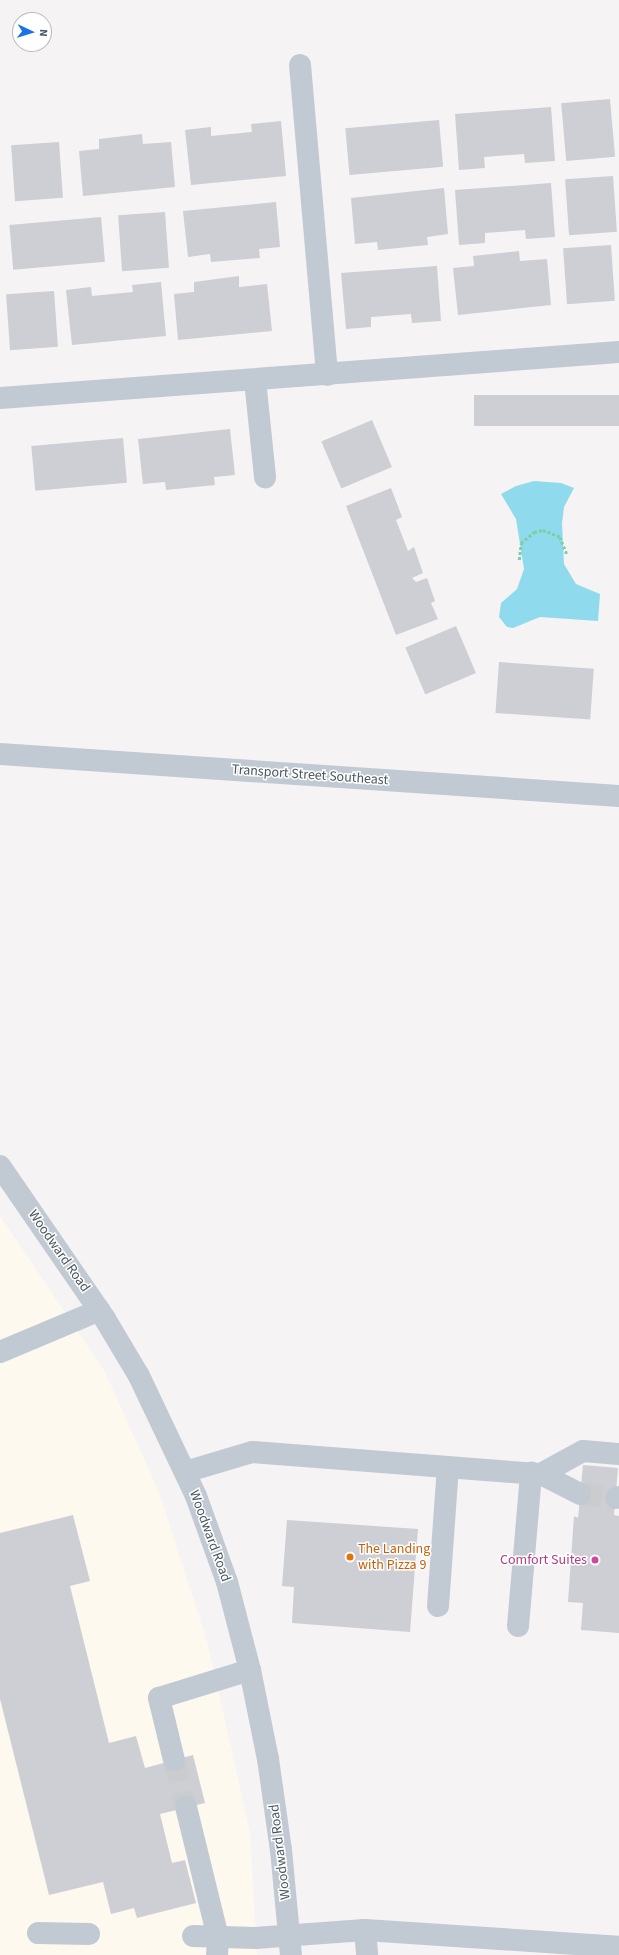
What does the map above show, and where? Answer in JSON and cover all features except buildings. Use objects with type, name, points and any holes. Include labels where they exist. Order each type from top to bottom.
[{"type":"street","points":[[300,65],[327,375]]},
{"type":"street","points":[[0,398],[327,375],[619,352]]},
{"type":"street","points":[[255,380],[266,478]]},
{"type":"street","name":"Transport Street Southeast","points":[[0,754],[619,796]]},
{"type":"street","name":"Woodward Road","points":[[0,1166],[100,1310],[138,1376],[185,1472],[227,1582],[250,1670],[268,1759],[290,1945]]},
{"type":"street","points":[[0,1352],[100,1310]]},
{"type":"street","points":[[536,1474],[583,1451],[619,1454]]},
{"type":"street","points":[[185,1472],[252,1452],[536,1474],[580,1494]]},
{"type":"street","points":[[438,1606],[448,1467]]},
{"type":"street","points":[[518,1626],[536,1474]]},
{"type":"street","points":[[174,1760],[159,1698],[250,1670]]},
{"type":"street","points":[[186,1807],[217,1946]]},
{"type":"street","points":[[365,1930],[367,1955]]},
{"type":"street","points":[[193,1936],[217,1946],[255,1938],[290,1945],[365,1930],[619,1947]]},
{"type":"street","points":[[38,1933],[89,1934]]},
{"type":"path","points":[[519,560],[521,543],[534,532],[543,530],[560,537],[567,554]]},
{"type":"shaded area","points":[[0,1216],[105,1372],[159,1492],[207,1641],[250,1832],[257,1955],[0,1955]]},
{"type":"water","points":[[534,481],[561,483],[574,488],[564,507],[562,523],[564,564],[576,584],[600,594],[598,621],[540,617],[513,628],[507,627],[499,617],[501,603],[517,589],[524,569],[516,519],[501,494],[516,486]]},
{"type":"tunnel","points":[[580,1494],[616,1498]]},
{"type":"tunnel","points":[[174,1760],[186,1807]]},
{"type":"place","name":"The Landing with Pizza 9","points":[[350,1557]]},
{"type":"place","name":"Comfort Suites","points":[[595,1560]]}]
